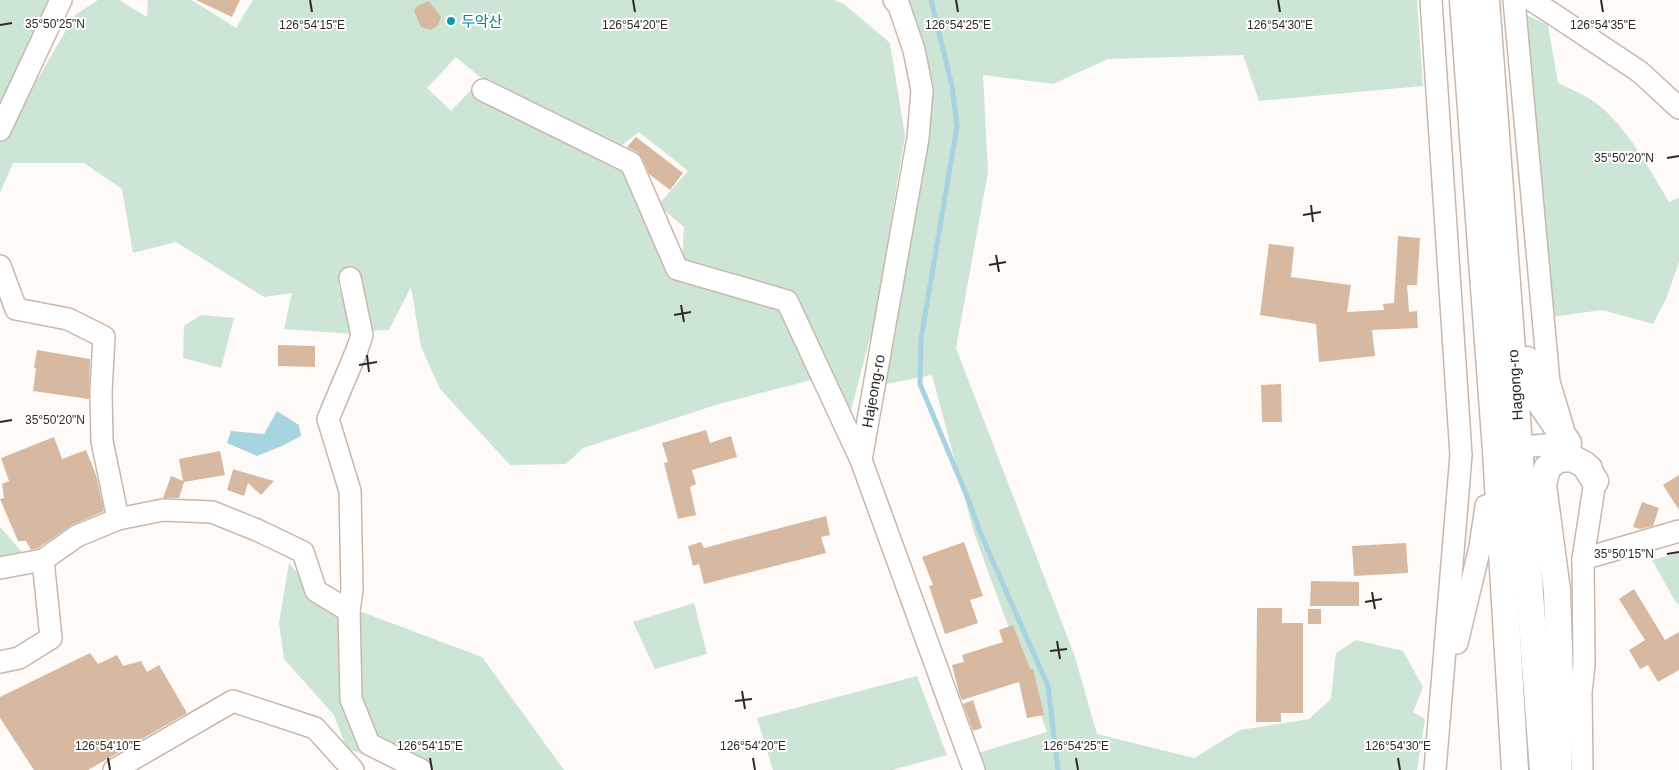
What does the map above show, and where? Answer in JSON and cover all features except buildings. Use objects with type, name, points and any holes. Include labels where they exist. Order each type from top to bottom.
[{"type":"main road","name":"Hagong-ro","points":[[1463,0],[1508,449],[1543,770]]},
{"type":"main road","name":"Hagong-ro","points":[[1486,0],[1503,218],[1508,449],[1498,503],[1515,770]]},
{"type":"main road","points":[[1503,218],[1533,392],[1568,443]]},
{"type":"main road","points":[[1558,770],[1560,680],[1557,591],[1543,485],[1547,468],[1558,459],[1572,458],[1585,465],[1595,481]]},
{"type":"street","points":[[0,130],[62,0]]},
{"type":"street","name":"Hajeong-ro","points":[[861,460],[918,138],[922,90],[914,50],[899,6],[894,0]]},
{"type":"street","points":[[1431,0],[1461,455],[1435,770]]},
{"type":"street","points":[[1514,0],[1549,382],[1568,443],[1588,457],[1595,481],[1583,559],[1584,665],[1581,692],[1582,770]]},
{"type":"street","points":[[1530,0],[1640,72],[1679,108]]},
{"type":"street","points":[[483,90],[631,163],[677,269],[787,301],[861,460],[974,770]]},
{"type":"street","points":[[0,266],[16,309],[68,319],[104,337],[101,392],[102,440],[118,519]]},
{"type":"street","points":[[350,278],[362,335],[328,418],[350,491],[352,589],[349,611],[351,699],[369,744],[421,770]]},
{"type":"street","points":[[1508,449],[1568,443]]},
{"type":"street","points":[[1441,709],[1480,546],[1486,506],[1498,503]]},
{"type":"street","points":[[0,568],[43,560],[77,536],[118,519],[163,510],[212,512],[257,530],[302,552],[316,590],[349,611]]},
{"type":"street","points":[[1583,559],[1679,530]]},
{"type":"street","points":[[0,662],[19,658],[51,638],[43,560]]},
{"type":"street","points":[[114,770],[233,701],[315,728],[353,770]]},
{"type":"green space","points":[[0,0],[48,0],[28,43],[37,80],[75,15],[98,0],[119,0],[147,17],[148,0],[192,0],[236,28],[253,0],[834,0],[844,4],[890,43],[905,136],[880,300],[850,414],[788,296],[682,262],[684,227],[658,205],[688,171],[639,132],[621,146],[493,88],[456,57],[427,88],[451,111],[471,90],[625,167],[669,274],[780,307],[815,379],[719,404],[583,448],[566,464],[510,465],[440,389],[421,347],[411,287],[389,330],[369,331],[351,269],[338,285],[348,308],[352,334],[284,329],[292,293],[264,297],[176,242],[133,253],[122,189],[84,163],[13,163],[0,193]]},
{"type":"green space","points":[[906,0],[1417,0],[1423,86],[1259,101],[1243,55],[1108,59],[1053,84],[983,75],[988,172],[956,348],[1074,654],[1097,734],[1194,758],[1240,730],[1309,719],[1331,699],[1336,653],[1356,640],[1403,651],[1423,687],[1413,712],[1425,719],[1417,770],[981,770],[975,754],[1047,732],[974,533],[932,375],[886,384],[933,84]]},
{"type":"green space","points":[[1524,14],[1548,25],[1558,83],[1592,100],[1607,113],[1628,136],[1669,202],[1679,198],[1679,262],[1666,299],[1653,324],[1602,310],[1551,317]]},
{"type":"green space","points":[[201,315],[234,318],[221,368],[183,358],[184,326]]},
{"type":"green space","points":[[0,527],[24,554],[0,559]]},
{"type":"green space","points":[[1679,553],[1679,605],[1652,560]]},
{"type":"green space","points":[[289,563],[330,611],[362,612],[482,657],[564,770],[413,770],[347,749],[334,715],[284,659],[279,623]]},
{"type":"green space","points":[[694,603],[707,654],[655,669],[633,622]]},
{"type":"green space","points":[[917,676],[947,755],[892,770],[773,770],[757,718]]},
{"type":"water","points":[[277,411],[299,425],[301,436],[257,456],[227,443],[231,431],[264,434]]},
{"type":"waterway","points":[[931,0],[952,86],[957,126],[921,339],[920,384],[980,532],[1048,686],[1058,770]]},
{"type":"place","name":"두악산","points":[[451,21]]}]
